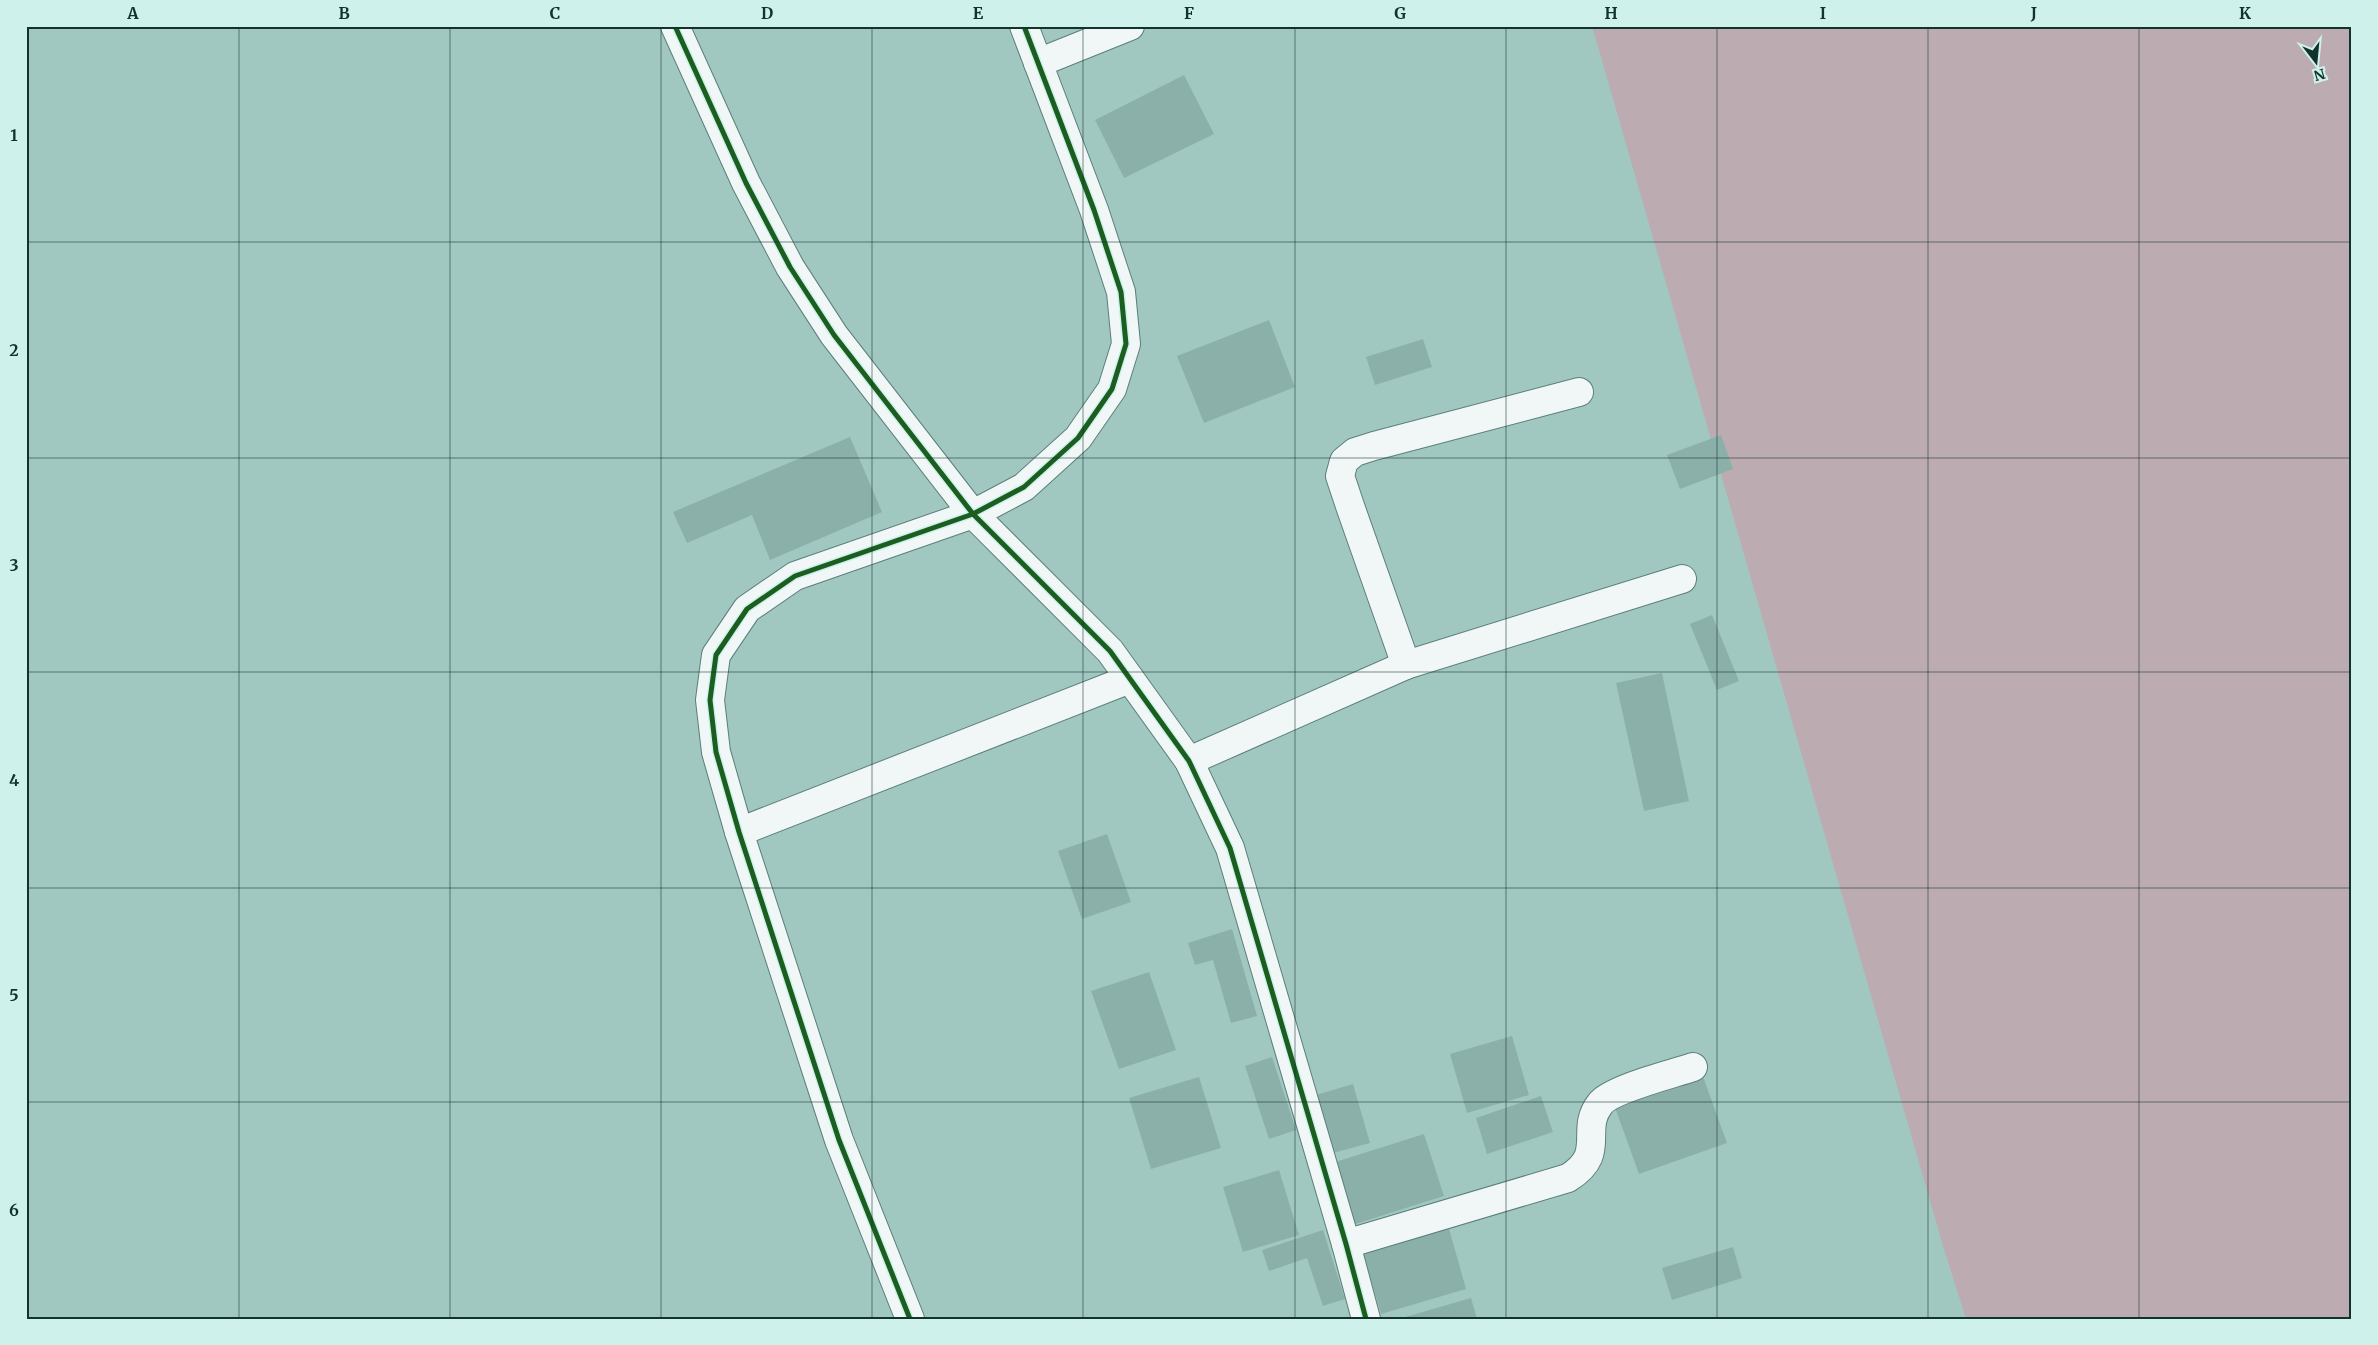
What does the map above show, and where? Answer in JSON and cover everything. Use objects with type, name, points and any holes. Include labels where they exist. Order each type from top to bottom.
[{"type":"street","points":[[675,26],[746,183],[790,267],[834,335],[973,514],[1110,651],[1189,761],[1230,848],[1346,1244],[1366,1319]]},
{"type":"street","points":[[910,1319],[839,1140],[739,832],[716,752],[710,700],[716,655],[747,609],[796,576],[973,514],[1024,487],[1078,438],[1112,388],[1126,344],[1121,292],[1094,210],[1024,26]]},
{"type":"street","points":[[1038,62],[1130,26]]},
{"type":"street","points":[[1406,664],[1347,499],[1340,476],[1344,461],[1355,452],[1374,446],[1579,392]]},
{"type":"street","points":[[1189,761],[1406,664],[1682,579]]},
{"type":"street","points":[[739,832],[1130,679]]},
{"type":"street","points":[[1346,1244],[1568,1178],[1583,1169],[1590,1156],[1593,1122],[1600,1104],[1612,1095],[1693,1067]]},
{"type":"shaded area","points":[[1592,26],[2352,26],[2352,1319],[1966,1319],[1943,1246]]},
{"type":"building","points":[[1184,75],[1214,134],[1124,178],[1095,120]]},
{"type":"building","points":[[1269,320],[1295,387],[1204,423],[1177,356]]},
{"type":"building","points":[[1423,339],[1432,367],[1375,385],[1366,357]]},
{"type":"building","points":[[1721,435],[1733,469],[1680,489],[1667,455]]},
{"type":"building","points":[[850,437],[882,512],[770,560],[752,515],[687,543],[673,512]]},
{"type":"building","points":[[1712,615],[1739,681],[1717,690],[1690,624]]},
{"type":"building","points":[[1662,673],[1689,801],[1644,811],[1616,683]]},
{"type":"building","points":[[1107,834],[1131,902],[1082,919],[1058,851]]},
{"type":"building","points":[[1232,929],[1257,1016],[1231,1023],[1213,960],[1195,965],[1188,943]]},
{"type":"building","points":[[1149,972],[1176,1050],[1119,1069],[1091,991]]},
{"type":"building","points":[[1512,1036],[1529,1095],[1467,1113],[1450,1054]]},
{"type":"building","points":[[1272,1057],[1296,1130],[1269,1139],[1245,1066]]},
{"type":"building","points":[[1701,1071],[1727,1143],[1639,1174],[1613,1102]]},
{"type":"building","points":[[1199,1077],[1221,1148],[1151,1169],[1129,1098]]},
{"type":"building","points":[[1353,1084],[1370,1143],[1333,1153],[1316,1095]]},
{"type":"building","points":[[1541,1096],[1553,1132],[1487,1154],[1476,1118]]},
{"type":"building","points":[[1424,1134],[1444,1196],[1349,1226],[1329,1164]]},
{"type":"building","points":[[1279,1170],[1299,1235],[1243,1252],[1223,1187]]},
{"type":"building","points":[[1448,1225],[1466,1289],[1381,1314],[1362,1249]]},
{"type":"building","points":[[1323,1230],[1345,1299],[1323,1306],[1307,1258],[1269,1271],[1262,1250]]},
{"type":"building","points":[[1733,1247],[1742,1278],[1672,1300],[1662,1268]]},
{"type":"building","points":[[1471,1298],[1477,1319],[1402,1319],[1402,1318]]},
{"type":"cycle path","points":[[675,26],[746,183],[790,267],[834,335],[973,514],[1110,651],[1189,761],[1230,848],[1346,1244],[1366,1319]]},
{"type":"cycle path","points":[[910,1319],[839,1140],[739,832],[716,752],[710,700],[716,655],[747,609],[795,576],[973,514],[1024,487],[1078,438],[1112,389],[1126,344],[1121,292],[1094,210],[1024,26]]}]
